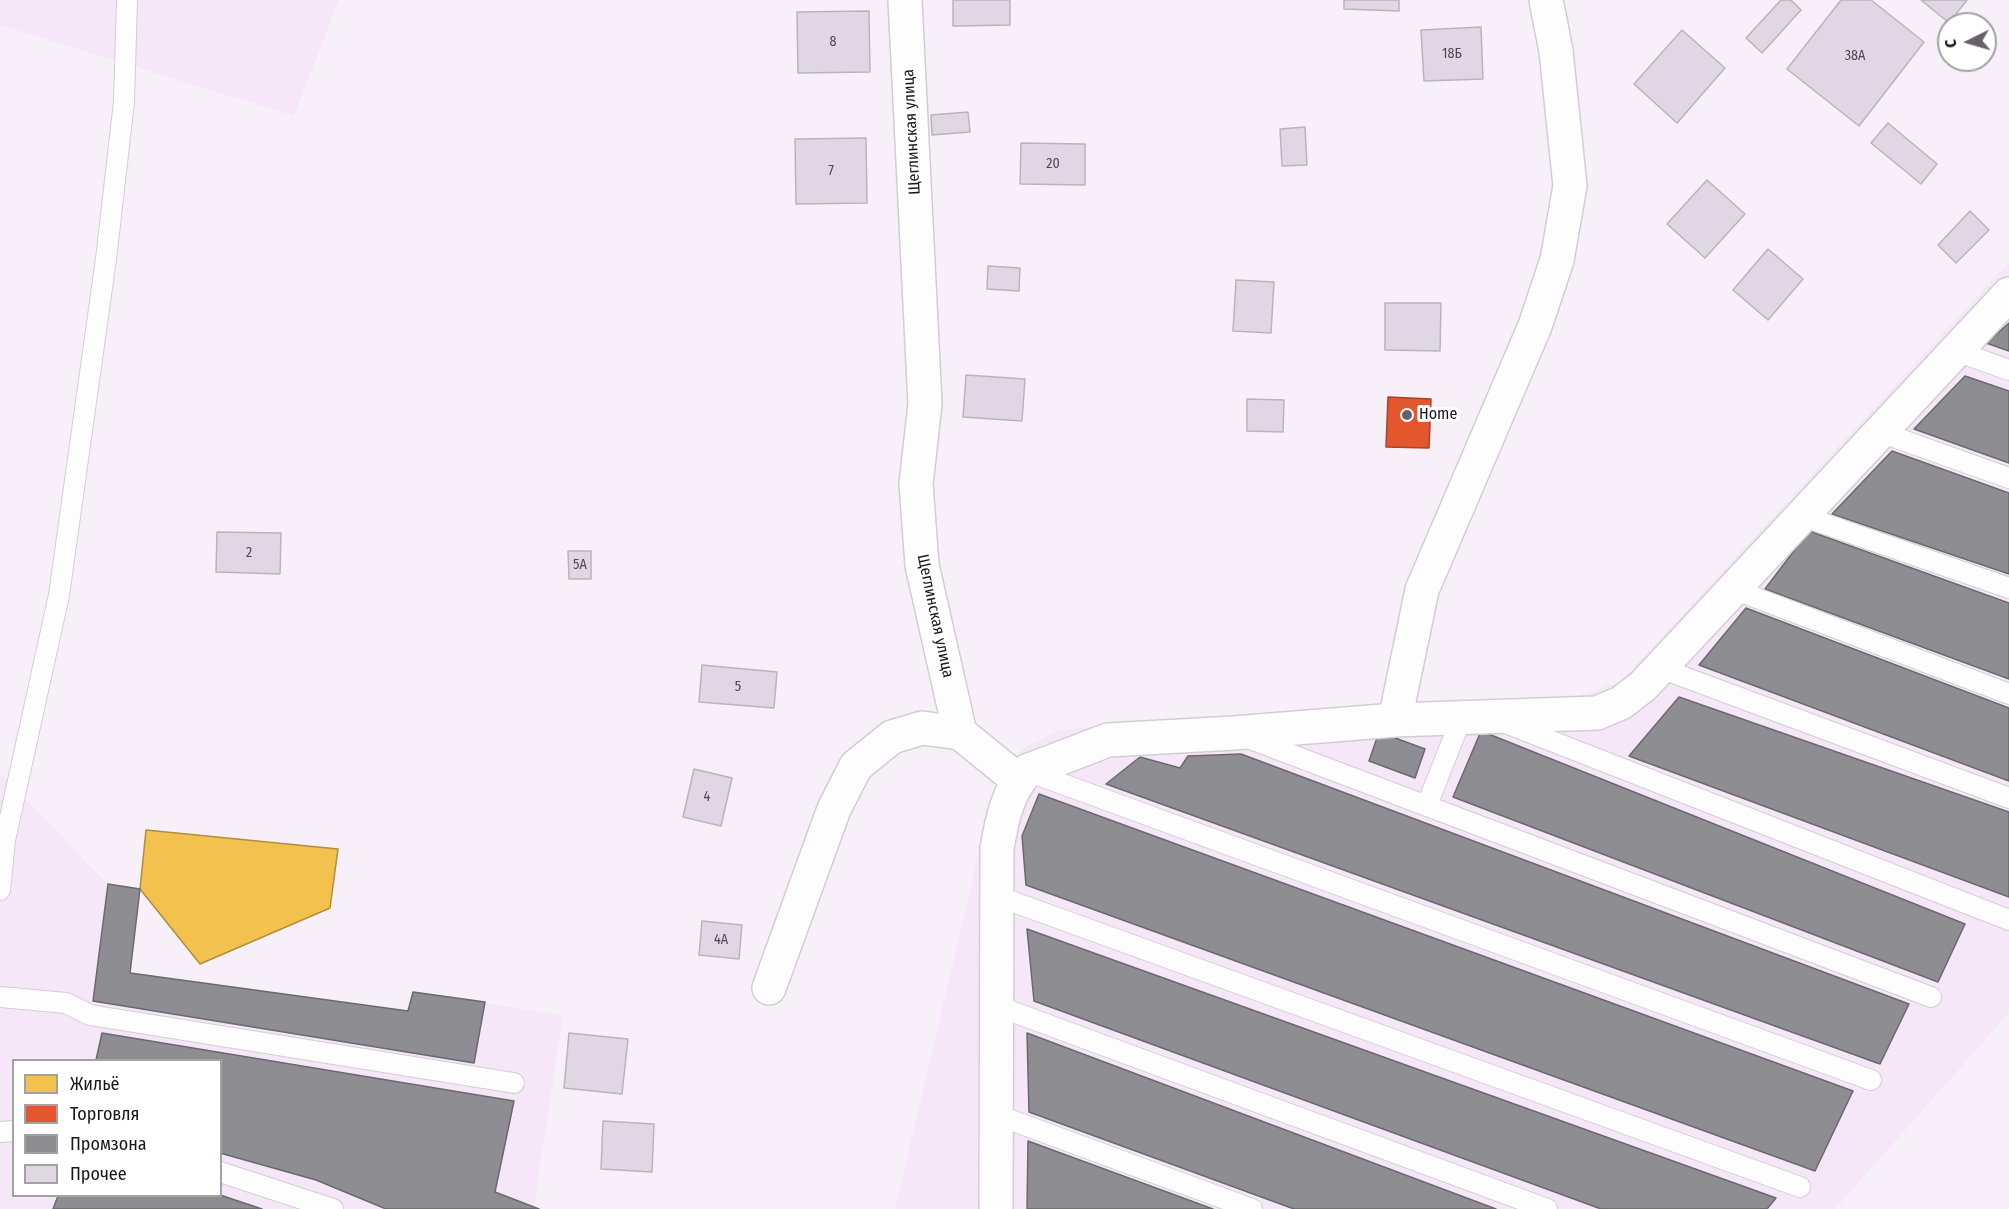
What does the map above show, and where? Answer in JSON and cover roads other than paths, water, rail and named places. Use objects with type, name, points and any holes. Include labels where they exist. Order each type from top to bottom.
[{"type":"street","name":"Щеглинская улица","points":[[905,0],[925,404],[916,484],[922,565],[960,733]]},
{"type":"street","points":[[1395,720],[1422,590],[1535,326],[1557,260],[1570,186],[1556,51],[1546,0]]},
{"type":"street","points":[[996,1209],[997,848],[1003,814],[1022,775],[1108,740],[1395,720],[1597,713],[1621,703],[1660,668],[2009,294]]},
{"type":"street","points":[[769,988],[834,809],[856,766],[892,737],[922,728],[960,733],[1022,775]]},
{"type":"lane","points":[[0,890],[5,840],[59,595],[124,102],[127,0]]},
{"type":"lane","points":[[1956,351],[2009,370]]},
{"type":"lane","points":[[1880,432],[2009,478]]},
{"type":"lane","points":[[1802,516],[2009,588]]},
{"type":"lane","points":[[1733,589],[2009,694]]},
{"type":"lane","points":[[1660,668],[2009,798]]},
{"type":"lane","points":[[1492,718],[2009,920]]},
{"type":"lane","points":[[1427,805],[1461,719]]},
{"type":"lane","points":[[1234,733],[1931,997]]},
{"type":"lane","points":[[1022,775],[1871,1080]]},
{"type":"lane","points":[[0,806],[5,840]]},
{"type":"lane","points":[[997,896],[1800,1187]]},
{"type":"lane","points":[[0,997],[66,1003],[90,1015],[514,1083]]},
{"type":"lane","points":[[997,1006],[1546,1209]]},
{"type":"lane","points":[[997,1115],[1252,1209]]},
{"type":"lane","points":[[222,1173],[304,1197],[333,1209]]},
{"type":"place","name":"Home","points":[[1407,415]]}]
